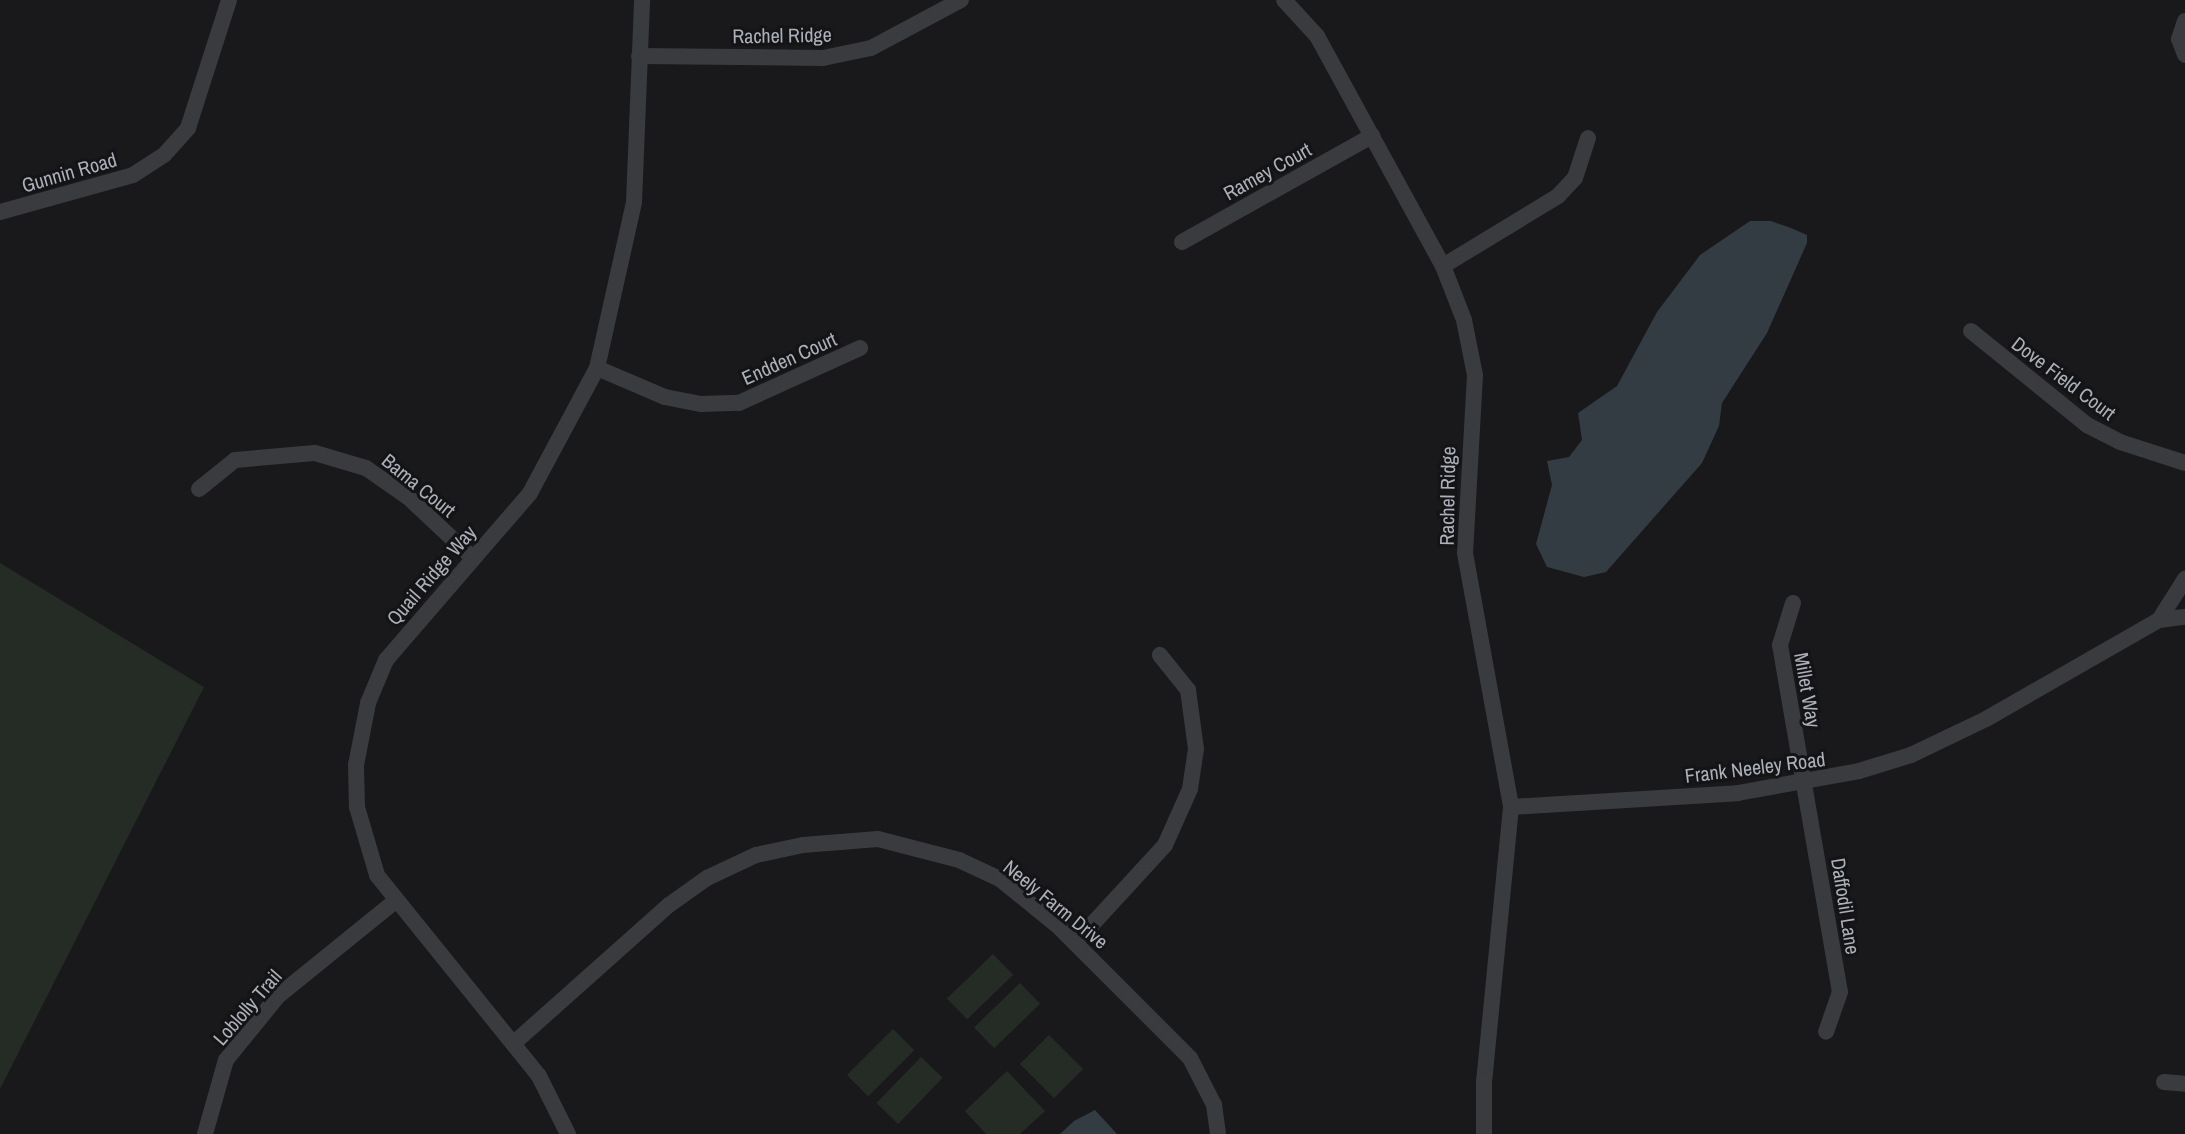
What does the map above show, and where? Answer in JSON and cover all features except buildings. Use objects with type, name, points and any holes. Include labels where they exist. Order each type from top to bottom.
[{"type":"street","name":"Gunnin Road","points":[[0,212],[133,175],[164,155],[188,128],[229,0]]},
{"type":"street","name":"Quail Ridge Way","points":[[568,1134],[539,1076],[394,902],[377,875],[357,807],[356,765],[368,703],[386,660],[530,493],[597,368],[634,202],[642,0]]},
{"type":"street","name":"Rachel Ridge","points":[[639,56],[823,58],[871,48],[961,0]]},
{"type":"street","name":"Rachel Ridge","points":[[1284,0],[1317,36],[1443,266],[1464,320],[1475,375],[1465,553],[1511,807],[1484,1081],[1484,1134]]},
{"type":"street","points":[[2185,21],[2179,31],[2185,55]]},
{"type":"street","name":"Ramey Court","points":[[1182,242],[1372,136]]},
{"type":"street","points":[[1443,266],[1558,196],[1575,178],[1588,138]]},
{"type":"street","name":"Dove Field Court","points":[[1971,331],[2087,425],[2120,442],[2185,463]]},
{"type":"street","name":"Endden Court","points":[[597,368],[665,397],[701,404],[739,403],[860,348]]},
{"type":"street","name":"Bama Court","points":[[199,489],[235,460],[315,453],[366,468],[409,498],[473,558]]},
{"type":"street","name":"Frank Neeley Road","points":[[2159,620],[2185,579]]},
{"type":"street","name":"Millet Way","points":[[1793,603],[1780,645],[1805,784]]},
{"type":"street","name":"Frank Neeley Road","points":[[1511,807],[1805,784],[1911,755],[1986,719],[2159,620],[2185,617]]},
{"type":"street","points":[[1075,943],[1165,845],[1190,789],[1196,749],[1188,690],[1160,655]]},
{"type":"street","name":"Daffodil Lane","points":[[1805,784],[1840,992],[1826,1032]]},
{"type":"street","name":"Neely Farm Drive","points":[[514,1043],[669,905],[707,878],[756,855],[803,845],[878,839],[959,860],[1000,879],[1075,943],[1190,1058],[1214,1105],[1218,1134]]},
{"type":"street","name":"Loblolly Trail","points":[[205,1134],[226,1060],[278,996],[394,902]]},
{"type":"street","points":[[2164,1082],[2185,1084]]},
{"type":"shaded area","points":[[1750,221],[1771,221],[1791,228],[1807,235],[1807,243],[1767,333],[1722,403],[1719,426],[1702,463],[1606,572],[1584,577],[1547,567],[1536,544],[1552,485],[1547,461],[1569,457],[1582,440],[1578,413],[1617,386],[1657,312],[1700,255]]},
{"type":"shaded area","points":[[0,563],[204,687],[0,1089]]},
{"type":"shaded area","points":[[993,954],[1013,975],[967,1019],[947,998]]},
{"type":"shaded area","points":[[1020,983],[1040,1004],[994,1048],[974,1027]]},
{"type":"shaded area","points":[[893,1029],[914,1050],[868,1096],[847,1075]]},
{"type":"shaded area","points":[[1049,1035],[1083,1069],[1054,1098],[1020,1064]]},
{"type":"shaded area","points":[[921,1057],[943,1078],[898,1124],[877,1103]]},
{"type":"shaded area","points":[[1007,1071],[1045,1111],[1020,1134],[986,1134],[965,1111]]},
{"type":"shaded area","points":[[1095,1110],[1117,1134],[1060,1134],[1074,1121]]}]
